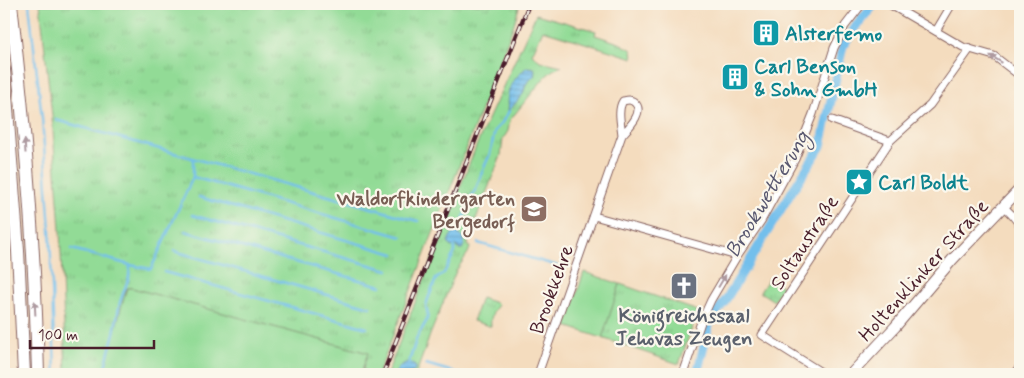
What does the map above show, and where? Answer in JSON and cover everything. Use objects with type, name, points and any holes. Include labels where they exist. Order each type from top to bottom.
[{"type":"highway","points":[[11,4],[25,152],[38,374]]},
{"type":"highway","points":[[4,70],[18,251],[24,374]]},
{"type":"main road","name":"Holtenklinker Straße","points":[[851,374],[895,327],[952,260],[1020,189]]},
{"type":"street","points":[[683,374],[701,322],[711,300],[737,256],[761,221],[795,159],[813,114],[834,48],[845,26],[862,4]]},
{"type":"street","points":[[889,4],[963,47],[994,56],[1020,76]]},
{"type":"street","points":[[936,31],[952,4]]},
{"type":"street","name":"Soltaustraße","points":[[824,374],[762,335],[890,141],[930,105],[970,49]]},
{"type":"street","name":"Brookkehre","points":[[538,374],[622,135],[638,113],[638,107],[635,102],[629,100],[623,101],[620,105],[622,135]]},
{"type":"street","points":[[832,120],[890,141]]},
{"type":"street","points":[[1004,207],[1020,225]]},
{"type":"street","points":[[594,216],[737,256]]},
{"type":"street","points":[[1016,374],[1020,365]]},
{"type":"green space","points":[[40,4],[520,4],[490,87],[378,374],[365,374],[363,367],[368,353],[127,288],[104,374],[66,374],[60,230],[52,116]]},
{"type":"green space","points":[[536,14],[596,31],[595,35],[619,43],[632,50],[633,58],[543,30],[532,54],[540,61],[562,66],[553,70],[545,77],[510,120],[508,131],[503,139],[501,155],[469,237],[468,244],[470,248],[456,271],[416,374],[387,374],[477,144]]},
{"type":"green space","points":[[584,272],[620,284],[602,338],[566,326]]},
{"type":"green space","points":[[769,278],[783,287],[774,301],[760,292]]},
{"type":"green space","points":[[620,284],[698,311],[679,364],[602,338]]},
{"type":"green space","points":[[127,288],[368,353],[362,374],[104,374]]},
{"type":"green space","points":[[481,298],[498,305],[492,315],[491,326],[473,321]]},
{"type":"water","points":[[527,67],[534,68],[534,76],[526,84],[523,94],[508,112],[510,87]]},
{"type":"water","points":[[454,232],[461,235],[463,239],[464,246],[462,249],[458,249],[456,245],[451,247],[448,242]]},
{"type":"water","points":[[407,362],[416,367],[414,371],[410,374],[395,374],[399,367]]},
{"type":"waterway","points":[[29,4],[42,118],[50,230],[55,374]]},
{"type":"waterway","name":"Brookwetterung","points":[[697,374],[710,321],[725,301],[821,146],[843,46],[856,26],[875,4]]},
{"type":"waterway","points":[[455,236],[461,227],[469,201],[490,154],[495,130],[509,111]]},
{"type":"waterway","points":[[56,120],[418,221]]},
{"type":"waterway","points":[[72,249],[151,269],[193,177],[193,158]]},
{"type":"waterway","points":[[193,177],[402,237]]},
{"type":"waterway","points":[[199,197],[394,254]]},
{"type":"waterway","points":[[192,215],[388,270]]},
{"type":"waterway","points":[[185,231],[381,286]]},
{"type":"waterway","points":[[408,365],[417,337],[426,322],[428,299],[436,279],[444,273],[455,252],[454,243]]},
{"type":"waterway","points":[[478,243],[558,266]]},
{"type":"waterway","points":[[174,251],[370,307]]},
{"type":"waterway","points":[[103,374],[120,302],[129,277],[130,265]]},
{"type":"waterway","points":[[164,272],[367,328]]},
{"type":"waterway","points":[[426,364],[460,374]]},
{"type":"waterway","points":[[75,370],[91,374]]},
{"type":"railway","points":[[383,374],[529,4]]},
{"type":"place","name":"Alsterfemo","points":[[766,33]]},
{"type":"place","name":"Carl Benson & Sohn GmbH","points":[[735,77]]},
{"type":"place","name":"Carl Boldt","points":[[859,182]]},
{"type":"place","name":"Waldorfkindergarten Bergedorf","points":[[534,209]]},
{"type":"place","name":"Königreichssaal Jehovas Zeugen","points":[[684,286]]}]
